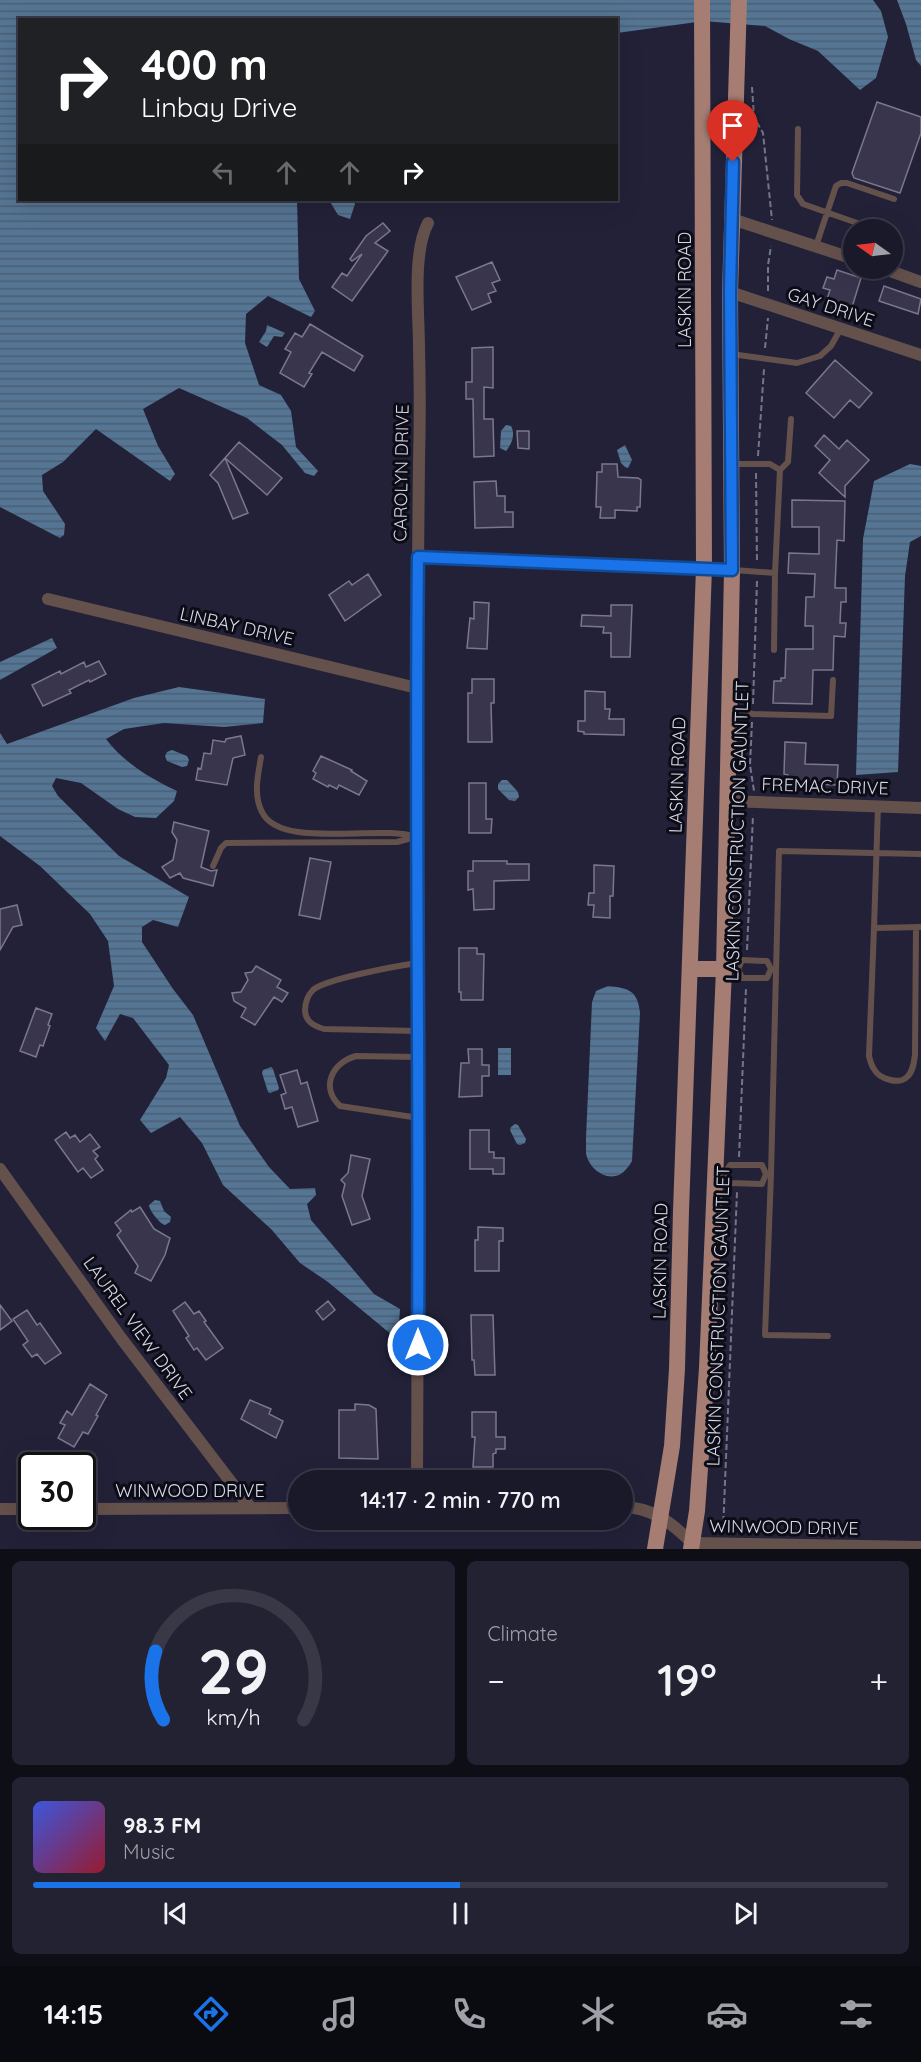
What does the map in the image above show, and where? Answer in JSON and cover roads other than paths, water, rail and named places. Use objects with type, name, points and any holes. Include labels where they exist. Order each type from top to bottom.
[{"type":"main road","name":"LASKIN ROAD","points":[[655,1549],[672,1446],[677,1369],[705,568],[702,0]]},
{"type":"main road","points":[[692,1546],[697,1511],[720,1173],[731,969],[727,801],[732,570],[730,291],[739,0]]},
{"type":"main road","points":[[690,969],[731,969]]},
{"type":"street","points":[[732,219],[843,255]]},
{"type":"street","name":"CAROLYN DRIVE","points":[[417,1470],[419,1057],[416,837],[419,268],[420,246],[428,223]]},
{"type":"street","points":[[903,276],[921,282]]},
{"type":"street","name":"GAY DRIVE","points":[[730,291],[840,330],[921,355]]},
{"type":"street","points":[[418,557],[705,568]]},
{"type":"street","name":"LINBAY DRIVE","points":[[48,599],[417,688]]},
{"type":"street","name":"FREMAC DRIVE","points":[[727,801],[921,808]]},
{"type":"street","name":"LAUREL VIEW DRIVE","points":[[0,1169],[121,1338],[250,1508]]},
{"type":"street","name":"WINWOOD DRIVE","points":[[96,1509],[288,1508]]},
{"type":"street","points":[[0,1509],[18,1509]]},
{"type":"street","name":"WINWOOD DRIVE","points":[[633,1509],[653,1512],[692,1546],[722,1544],[921,1547]]},
{"type":"lane","points":[[798,129],[797,195],[803,204],[845,219]]},
{"type":"lane","points":[[816,246],[836,186],[847,183],[894,199]]},
{"type":"lane","points":[[730,354],[798,363],[820,356],[831,346],[840,330]]},
{"type":"lane","points":[[774,650],[780,470],[788,462],[791,419]]},
{"type":"lane","points":[[731,464],[770,464],[780,470]]},
{"type":"lane","points":[[705,568],[775,573]]},
{"type":"lane","points":[[729,709],[753,714],[831,716],[833,680]]},
{"type":"lane","points":[[261,757],[257,785],[261,812],[277,828],[315,833],[399,833],[416,837]]},
{"type":"lane","points":[[874,927],[919,927],[918,1036],[912,1069],[907,1078],[899,1081],[878,1075],[872,1068],[869,1056],[878,806]]},
{"type":"lane","points":[[213,866],[221,848],[226,843],[398,842],[416,837]]},
{"type":"lane","points":[[828,1336],[765,1335],[779,851],[921,854]]},
{"type":"lane","points":[[742,960],[747,960],[767,961],[774,969],[767,978],[742,978],[731,969],[742,960]]},
{"type":"lane","points":[[417,963],[320,985],[307,998],[305,1007],[308,1021],[324,1029],[418,1031]]},
{"type":"lane","points":[[419,1057],[356,1056],[346,1059],[333,1071],[330,1086],[340,1106],[419,1119]]},
{"type":"lane","points":[[730,1165],[762,1165],[769,1174],[762,1184],[730,1183],[720,1173],[730,1165]]},
{"type":"water","points":[[0,0],[873,0],[881,11],[888,37],[876,78],[860,90],[818,51],[765,26],[704,21],[618,33],[618,18],[18,18],[18,201],[297,201],[299,279],[315,311],[311,317],[268,296],[246,314],[245,343],[259,385],[281,395],[291,411],[296,447],[318,471],[314,476],[305,473],[282,445],[247,418],[179,388],[143,409],[158,446],[175,474],[170,481],[96,429],[63,462],[42,475],[43,491],[65,524],[64,535],[60,538],[0,507]]},
{"type":"water","points":[[897,0],[921,0],[921,66],[916,60]]},
{"type":"water","points":[[330,201],[354,201],[355,204],[350,219],[338,215]]},
{"type":"water","points":[[267,325],[285,333],[282,337],[274,336],[267,347],[259,342]]},
{"type":"water","points":[[506,425],[511,426],[513,436],[506,451],[500,448],[501,431]]},
{"type":"water","points":[[625,445],[632,460],[628,468],[621,463],[617,450]]},
{"type":"water","points":[[910,464],[921,466],[921,536],[910,542],[905,576],[898,772],[856,775],[863,539],[874,481]]},
{"type":"water","points":[[52,638],[57,648],[0,680],[0,662]]},
{"type":"water","points":[[179,687],[265,699],[263,723],[224,727],[164,723],[124,729],[106,739],[138,769],[177,791],[174,801],[156,818],[135,817],[118,809],[81,783],[56,778],[52,786],[58,796],[119,856],[189,897],[178,927],[153,920],[142,927],[142,942],[193,1015],[240,1126],[269,1167],[290,1189],[315,1188],[316,1195],[307,1204],[311,1220],[374,1294],[400,1309],[398,1340],[328,1282],[300,1263],[272,1230],[223,1185],[202,1143],[180,1117],[151,1133],[140,1120],[166,1078],[169,1065],[133,1018],[120,1014],[105,1041],[96,1028],[114,986],[108,941],[90,914],[40,866],[0,836],[0,733],[7,744],[134,698]]},
{"type":"water","points":[[172,750],[187,756],[189,760],[187,766],[182,767],[167,761],[165,756]]},
{"type":"water","points":[[502,780],[507,780],[518,792],[519,797],[515,801],[509,800],[498,789],[498,784]]},
{"type":"water","points":[[608,986],[622,988],[635,995],[640,1013],[632,1161],[623,1172],[613,1176],[602,1174],[593,1168],[586,1153],[592,1002],[596,991]]},
{"type":"water","points":[[498,1048],[511,1048],[511,1075],[498,1075]]},
{"type":"water","points":[[271,1067],[279,1088],[270,1093],[262,1073],[263,1070]]},
{"type":"water","points":[[515,1124],[518,1125],[526,1139],[525,1143],[520,1145],[517,1144],[510,1130]]},
{"type":"water","points":[[155,1200],[160,1201],[164,1211],[171,1217],[170,1222],[165,1225],[158,1220],[149,1207]]}]
